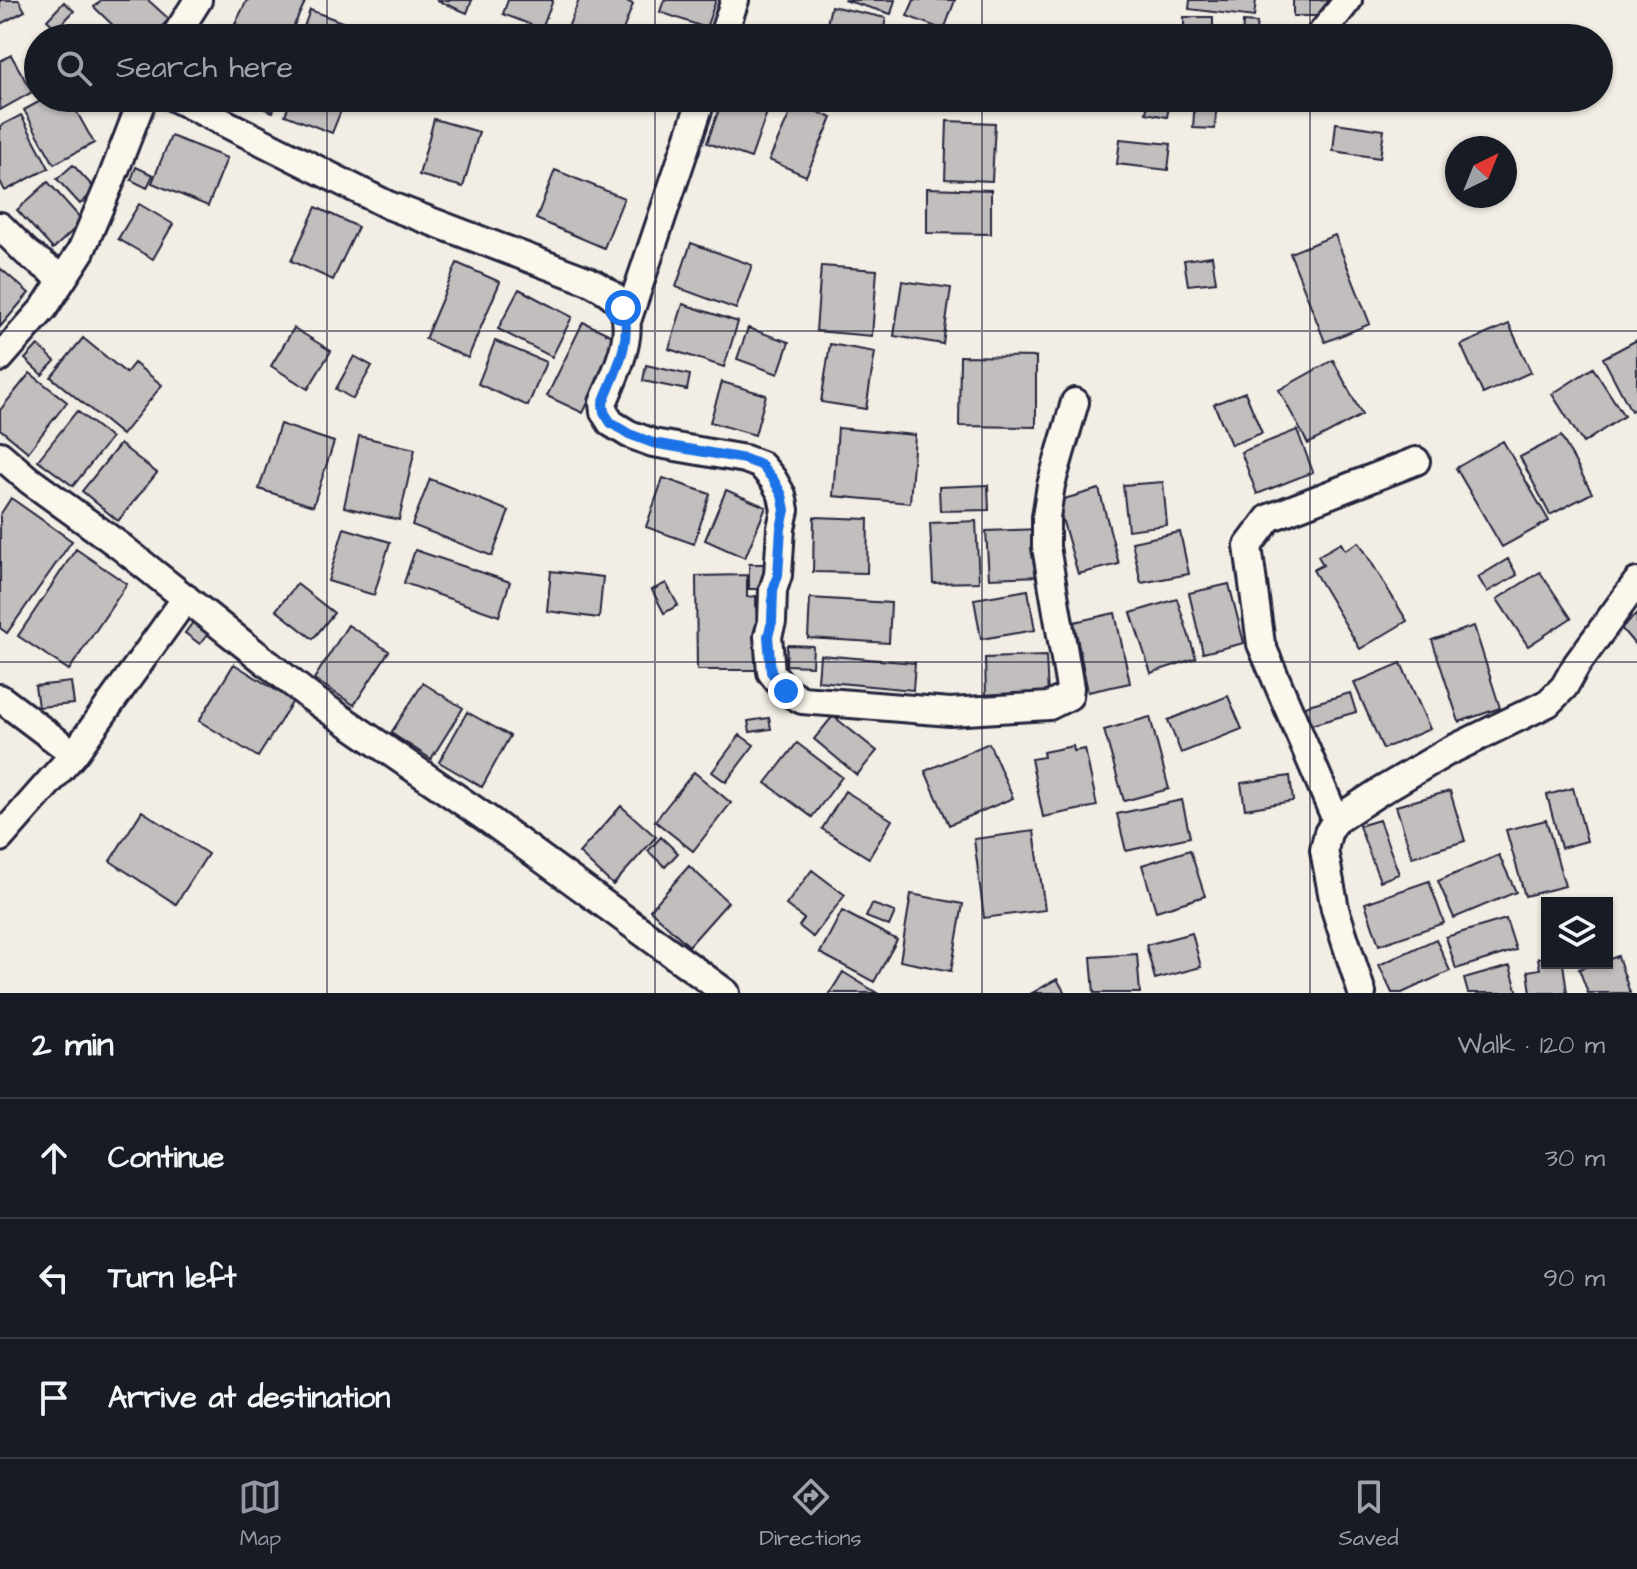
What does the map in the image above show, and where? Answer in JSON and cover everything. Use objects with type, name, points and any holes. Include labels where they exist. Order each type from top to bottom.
[{"type":"street","points":[[183,24],[198,0]]},
{"type":"street","points":[[727,24],[735,0]]},
{"type":"street","points":[[1329,24],[1348,0]]},
{"type":"street","points":[[0,358],[44,308],[81,251],[138,112]]},
{"type":"street","points":[[203,112],[388,205],[589,281],[616,298],[627,321]]},
{"type":"street","points":[[697,112],[627,321],[624,348],[603,403],[604,412],[611,423],[629,434],[653,443],[745,459],[761,465],[773,479],[782,495],[785,510],[768,636],[771,672],[786,691],[802,700],[950,712],[1049,706],[1069,696],[1046,547],[1046,517],[1051,485],[1075,402]]},
{"type":"street","points":[[0,226],[27,253],[63,279]]},
{"type":"street","points":[[0,455],[310,697],[489,820],[726,993]]},
{"type":"street","points":[[1336,820],[1261,644],[1248,546],[1269,518],[1416,461]]},
{"type":"street","points":[[1362,993],[1335,909],[1324,850],[1328,833],[1336,820],[1447,752],[1548,703],[1564,687],[1577,664],[1637,582]]},
{"type":"street","points":[[0,838],[74,754],[186,598]]},
{"type":"street","points":[[0,698],[74,754]]},
{"type":"building","points":[[0,0],[19,0],[25,11],[0,24]]},
{"type":"building","points":[[101,0],[148,0],[169,19],[164,24],[112,24],[94,7]]},
{"type":"building","points":[[247,0],[306,0],[295,24],[235,24]]},
{"type":"building","points":[[436,0],[472,0],[467,13]]},
{"type":"building","points":[[508,0],[553,0],[544,24],[529,24],[503,14]]},
{"type":"building","points":[[579,0],[624,0],[633,4],[625,24],[569,24]]},
{"type":"building","points":[[664,0],[716,0],[707,24],[694,24],[660,12]]},
{"type":"building","points":[[844,0],[895,0],[891,14]]},
{"type":"building","points":[[914,0],[955,0],[946,24],[928,24],[907,16]]},
{"type":"building","points":[[1190,0],[1256,0],[1254,17],[1189,9]]},
{"type":"building","points":[[1293,0],[1333,0],[1333,16],[1293,16]]},
{"type":"building","points":[[64,2],[74,11],[62,24],[51,24],[47,20]]},
{"type":"building","points":[[831,6],[886,18],[885,24],[827,24]]},
{"type":"building","points":[[310,10],[347,24],[305,24]]},
{"type":"building","points":[[1184,17],[1213,17],[1213,24],[1184,24]]},
{"type":"building","points":[[11,55],[24,78],[24,96],[0,110],[0,61]]},
{"type":"building","points":[[25,112],[77,112],[94,143],[54,164]]},
{"type":"building","points":[[286,112],[340,112],[332,133],[285,115]]},
{"type":"building","points":[[718,112],[767,112],[751,158],[707,143]]},
{"type":"building","points":[[791,112],[818,112],[832,118],[806,176],[769,160]]},
{"type":"building","points":[[1146,112],[1168,112],[1167,117]]},
{"type":"building","points":[[1194,112],[1216,112],[1215,129],[1193,128]]},
{"type":"building","points":[[21,115],[49,168],[5,191],[0,181],[0,126]]},
{"type":"building","points":[[434,119],[479,132],[463,187],[419,175]]},
{"type":"building","points":[[947,121],[995,123],[992,181],[945,179]]},
{"type":"building","points":[[1336,123],[1384,130],[1380,158],[1333,151]]},
{"type":"building","points":[[171,136],[227,158],[208,206],[152,183]]},
{"type":"building","points":[[1120,139],[1171,144],[1168,170],[1117,164]]},
{"type":"building","points":[[73,165],[96,190],[80,204],[57,179]]},
{"type":"building","points":[[136,167],[153,175],[147,188],[131,180]]},
{"type":"building","points":[[555,170],[624,198],[604,248],[536,219]]},
{"type":"building","points":[[48,182],[83,221],[53,249],[17,210]]},
{"type":"building","points":[[927,188],[991,190],[991,234],[927,233]]},
{"type":"building","points":[[139,204],[173,224],[153,259],[118,239]]},
{"type":"building","points":[[316,207],[358,227],[333,280],[291,261]]},
{"type":"building","points":[[1335,235],[1370,324],[1325,342],[1290,253]]},
{"type":"building","points":[[691,243],[752,265],[736,309],[676,287]]},
{"type":"building","points":[[1212,256],[1216,282],[1188,285],[1184,260]]},
{"type":"building","points":[[457,263],[500,282],[468,358],[425,339]]},
{"type":"building","points":[[821,266],[877,270],[872,336],[816,331]]},
{"type":"building","points":[[0,268],[29,293],[0,327]]},
{"type":"building","points":[[902,281],[951,288],[943,344],[894,336]]},
{"type":"building","points":[[519,289],[572,317],[552,357],[498,329]]},
{"type":"building","points":[[683,304],[738,322],[724,367],[669,349]]},
{"type":"building","points":[[583,322],[619,339],[583,413],[547,396]]},
{"type":"building","points":[[1509,324],[1531,372],[1483,394],[1461,345]]},
{"type":"building","points":[[294,328],[331,351],[308,389],[271,366]]},
{"type":"building","points":[[748,328],[789,342],[778,374],[737,359]]},
{"type":"building","points":[[83,338],[126,373],[134,363],[162,385],[122,435],[51,377]]},
{"type":"building","points":[[1637,340],[1637,408],[1631,411],[1603,358]]},
{"type":"building","points":[[495,341],[546,362],[528,406],[478,384]]},
{"type":"building","points":[[830,344],[875,352],[866,409],[821,402]]},
{"type":"building","points":[[38,345],[55,361],[42,375],[25,359]]},
{"type":"building","points":[[354,356],[372,366],[353,399],[336,389]]},
{"type":"building","points":[[960,356],[1036,357],[1036,427],[959,426]]},
{"type":"building","points":[[1333,360],[1362,415],[1308,444],[1279,390]]},
{"type":"building","points":[[646,365],[690,375],[687,390],[643,381]]},
{"type":"building","points":[[1593,368],[1624,416],[1583,443],[1552,394]]},
{"type":"building","points":[[30,373],[67,402],[28,452],[0,429],[0,410]]},
{"type":"building","points":[[722,382],[766,395],[755,435],[710,422]]},
{"type":"building","points":[[1245,392],[1262,433],[1231,445],[1214,404]]},
{"type":"building","points":[[77,411],[111,438],[73,486],[38,460]]},
{"type":"building","points":[[280,424],[334,442],[313,506],[259,489]]},
{"type":"building","points":[[838,428],[915,435],[910,503],[833,496]]},
{"type":"building","points":[[1297,430],[1313,472],[1257,494],[1241,452]]},
{"type":"building","points":[[359,436],[415,449],[399,520],[344,507]]},
{"type":"building","points":[[1561,436],[1592,493],[1550,515],[1520,457]]},
{"type":"building","points":[[1503,441],[1549,521],[1502,547],[1456,468]]},
{"type":"building","points":[[120,444],[157,473],[118,521],[82,491]]},
{"type":"building","points":[[663,478],[710,494],[694,544],[646,527]]},
{"type":"building","points":[[430,479],[509,511],[492,556],[412,525]]},
{"type":"building","points":[[1163,482],[1167,525],[1128,530],[1123,485]]},
{"type":"building","points":[[988,485],[989,510],[940,511],[939,487]]},
{"type":"building","points":[[1099,489],[1119,564],[1078,574],[1057,501]]},
{"type":"building","points":[[726,490],[766,507],[745,558],[705,540]]},
{"type":"building","points":[[11,498],[72,541],[7,633],[0,628],[0,515]]},
{"type":"building","points":[[814,517],[868,519],[867,573],[813,572]]},
{"type":"building","points":[[976,521],[979,582],[933,583],[930,523]]},
{"type":"building","points":[[344,528],[390,542],[374,595],[328,581]]},
{"type":"building","points":[[1039,529],[1041,576],[989,578],[986,531]]},
{"type":"building","points":[[1180,532],[1189,574],[1141,583],[1132,542]]},
{"type":"building","points":[[1359,542],[1407,621],[1360,649],[1313,570],[1323,565],[1318,556],[1341,543],[1345,550]]},
{"type":"building","points":[[76,549],[127,584],[69,670],[18,636]]},
{"type":"building","points":[[415,550],[510,582],[499,616],[404,583]]},
{"type":"building","points":[[1508,559],[1517,575],[1487,592],[1478,577]]},
{"type":"building","points":[[749,564],[765,564],[765,589],[749,589]]},
{"type":"building","points":[[551,571],[603,577],[599,618],[547,611]]},
{"type":"building","points":[[1540,572],[1571,618],[1528,646],[1497,599]]},
{"type":"building","points":[[747,575],[747,597],[756,596],[757,670],[697,670],[696,576]]},
{"type":"building","points":[[666,583],[678,605],[664,613],[652,590]]},
{"type":"building","points":[[297,584],[334,613],[313,639],[276,610]]},
{"type":"building","points":[[1229,584],[1244,643],[1203,653],[1189,593]]},
{"type":"building","points":[[1028,590],[1035,630],[981,639],[974,599]]},
{"type":"building","points":[[810,598],[891,603],[889,643],[808,638]]},
{"type":"building","points":[[1177,599],[1196,658],[1151,673],[1131,613]]},
{"type":"building","points":[[1115,613],[1130,683],[1088,692],[1074,622]]},
{"type":"building","points":[[1637,614],[1637,647],[1621,628]]},
{"type":"building","points":[[196,618],[211,630],[200,644],[185,633]]},
{"type":"building","points":[[348,625],[389,651],[354,705],[314,679]]},
{"type":"building","points":[[1474,626],[1500,708],[1459,722],[1432,640]]},
{"type":"building","points":[[787,645],[813,646],[812,666],[786,665]]},
{"type":"building","points":[[820,655],[915,663],[913,690],[818,681]]},
{"type":"building","points":[[1046,656],[1048,695],[986,696],[985,658]]},
{"type":"building","points":[[1401,663],[1430,729],[1383,749],[1354,683]]},
{"type":"building","points":[[234,664],[293,701],[258,757],[199,721]]},
{"type":"building","points":[[71,682],[74,704],[38,707],[35,686]]},
{"type":"building","points":[[423,683],[463,708],[431,759],[391,733]]},
{"type":"building","points":[[1350,693],[1356,712],[1311,725],[1305,706]]},
{"type":"building","points":[[1228,696],[1242,729],[1181,753],[1168,720]]},
{"type":"building","points":[[467,712],[510,736],[482,787],[439,762]]},
{"type":"building","points":[[833,716],[877,751],[857,775],[814,739]]},
{"type":"building","points":[[1150,717],[1169,789],[1124,801],[1104,730]]},
{"type":"building","points":[[769,718],[771,729],[750,732],[748,721]]},
{"type":"building","points":[[740,735],[754,745],[726,782],[712,772]]},
{"type":"building","points":[[797,743],[842,777],[812,817],[766,783]]},
{"type":"building","points":[[989,743],[1013,798],[949,825],[925,771]]},
{"type":"building","points":[[1073,746],[1074,751],[1085,749],[1097,806],[1043,817],[1031,759],[1044,757],[1043,752]]},
{"type":"building","points":[[694,772],[731,803],[693,851],[655,821]]},
{"type":"building","points":[[1290,776],[1293,801],[1245,809],[1241,783]]},
{"type":"building","points":[[1573,788],[1587,841],[1561,848],[1547,795]]},
{"type":"building","points":[[845,791],[892,820],[869,858],[822,829]]},
{"type":"building","points":[[1450,791],[1465,841],[1412,857],[1396,806]]},
{"type":"building","points":[[1182,800],[1190,837],[1126,851],[1117,814]]},
{"type":"building","points":[[621,806],[656,837],[613,885],[579,853]]},
{"type":"building","points":[[142,811],[208,854],[176,904],[110,861]]},
{"type":"building","points":[[1379,820],[1399,874],[1380,881],[1359,826]]},
{"type":"building","points":[[1546,820],[1565,886],[1525,896],[1506,830]]},
{"type":"building","points":[[1034,831],[1045,910],[984,918],[974,839]]},
{"type":"building","points":[[661,837],[678,853],[665,867],[648,851]]},
{"type":"building","points":[[1190,850],[1205,896],[1156,911],[1142,865]]},
{"type":"building","points":[[1499,855],[1516,892],[1454,918],[1438,881]]},
{"type":"building","points":[[689,866],[728,902],[689,946],[650,910]]},
{"type":"building","points":[[812,870],[845,895],[813,937],[799,926],[804,919],[786,905]]},
{"type":"building","points":[[1429,881],[1444,923],[1379,945],[1365,903]]},
{"type":"building","points":[[911,894],[963,904],[951,971],[900,961]]},
{"type":"building","points":[[872,904],[895,912],[889,926],[866,917]]},
{"type":"building","points":[[842,911],[897,940],[874,982],[820,953]]},
{"type":"building","points":[[1506,919],[1516,950],[1456,969],[1446,937]]},
{"type":"building","points":[[1192,933],[1201,967],[1155,979],[1146,945]]},
{"type":"building","points":[[1436,939],[1450,971],[1402,993],[1392,993],[1379,965]]},
{"type":"building","points":[[1137,954],[1140,993],[1094,993],[1091,957]]},
{"type":"building","points":[[1618,956],[1630,993],[1588,993],[1579,969],[1613,969],[1613,958]]},
{"type":"building","points":[[1538,958],[1541,958],[1541,969],[1564,969],[1567,993],[1531,993],[1528,971],[1540,969]]},
{"type":"building","points":[[1510,966],[1518,993],[1468,993],[1464,979]]},
{"type":"building","points":[[843,972],[877,993],[830,993]]},
{"type":"building","points":[[1057,979],[1065,993],[1032,993]]},
{"type":"route","points":[[623,308],[627,321],[624,348],[603,403],[604,412],[611,423],[653,443],[745,459],[761,465],[782,495],[785,510],[768,636],[771,672],[786,691]]}]
